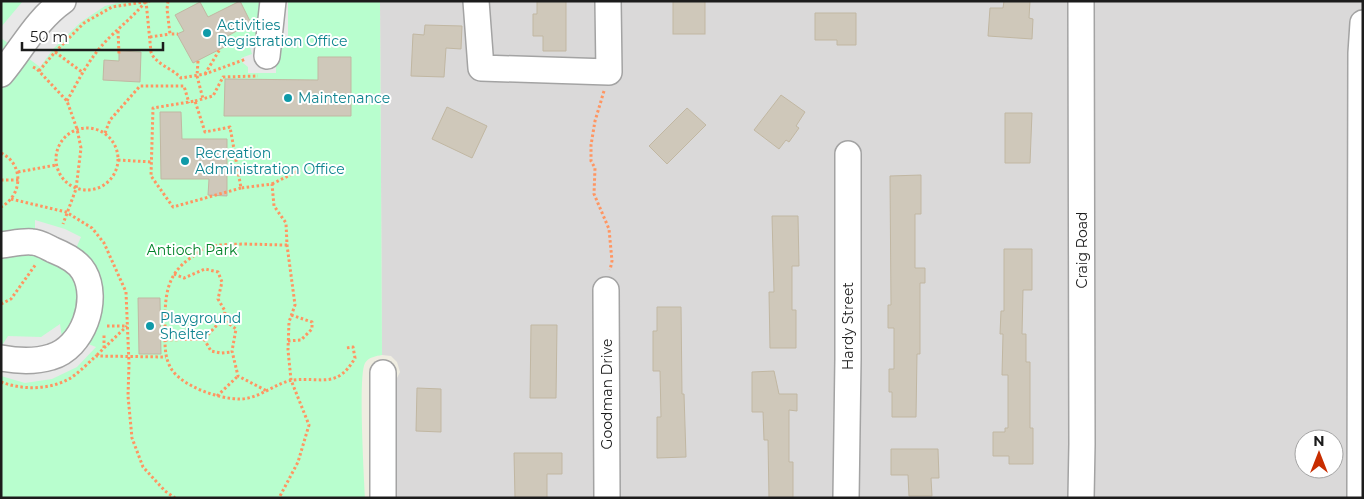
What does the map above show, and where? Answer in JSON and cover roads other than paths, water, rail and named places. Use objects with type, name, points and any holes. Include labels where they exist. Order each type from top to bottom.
[{"type":"street","points":[[1,74],[17,55],[24,41],[38,24],[63,1]]},
{"type":"street","points":[[259,57],[273,1]]},
{"type":"street","points":[[476,1],[481,68],[609,72],[608,1]]},
{"type":"street","name":"Craig Road","points":[[1081,1],[1081,498]]},
{"type":"street","points":[[1360,498],[1361,53],[1363,23]]},
{"type":"street","name":"Hardy Street","points":[[846,498],[848,154]]},
{"type":"street","points":[[1,245],[32,242],[65,255],[83,270],[91,291],[89,313],[78,336],[69,346],[52,357],[27,361],[1,358]]},
{"type":"street","name":"Goodman Drive","points":[[606,290],[607,498]]},
{"type":"street","points":[[383,373],[383,498]]},
{"type":"place","name":"Activities Registration Office","points":[[207,33]]},
{"type":"place","name":"Maintenance","points":[[288,98]]},
{"type":"place","name":"Recreation Administration Office","points":[[185,161]]},
{"type":"place","name":"Playground Shelter","points":[[150,326]]},
{"type":"park label","name":"Antioch Park","points":[[192,250]]}]
